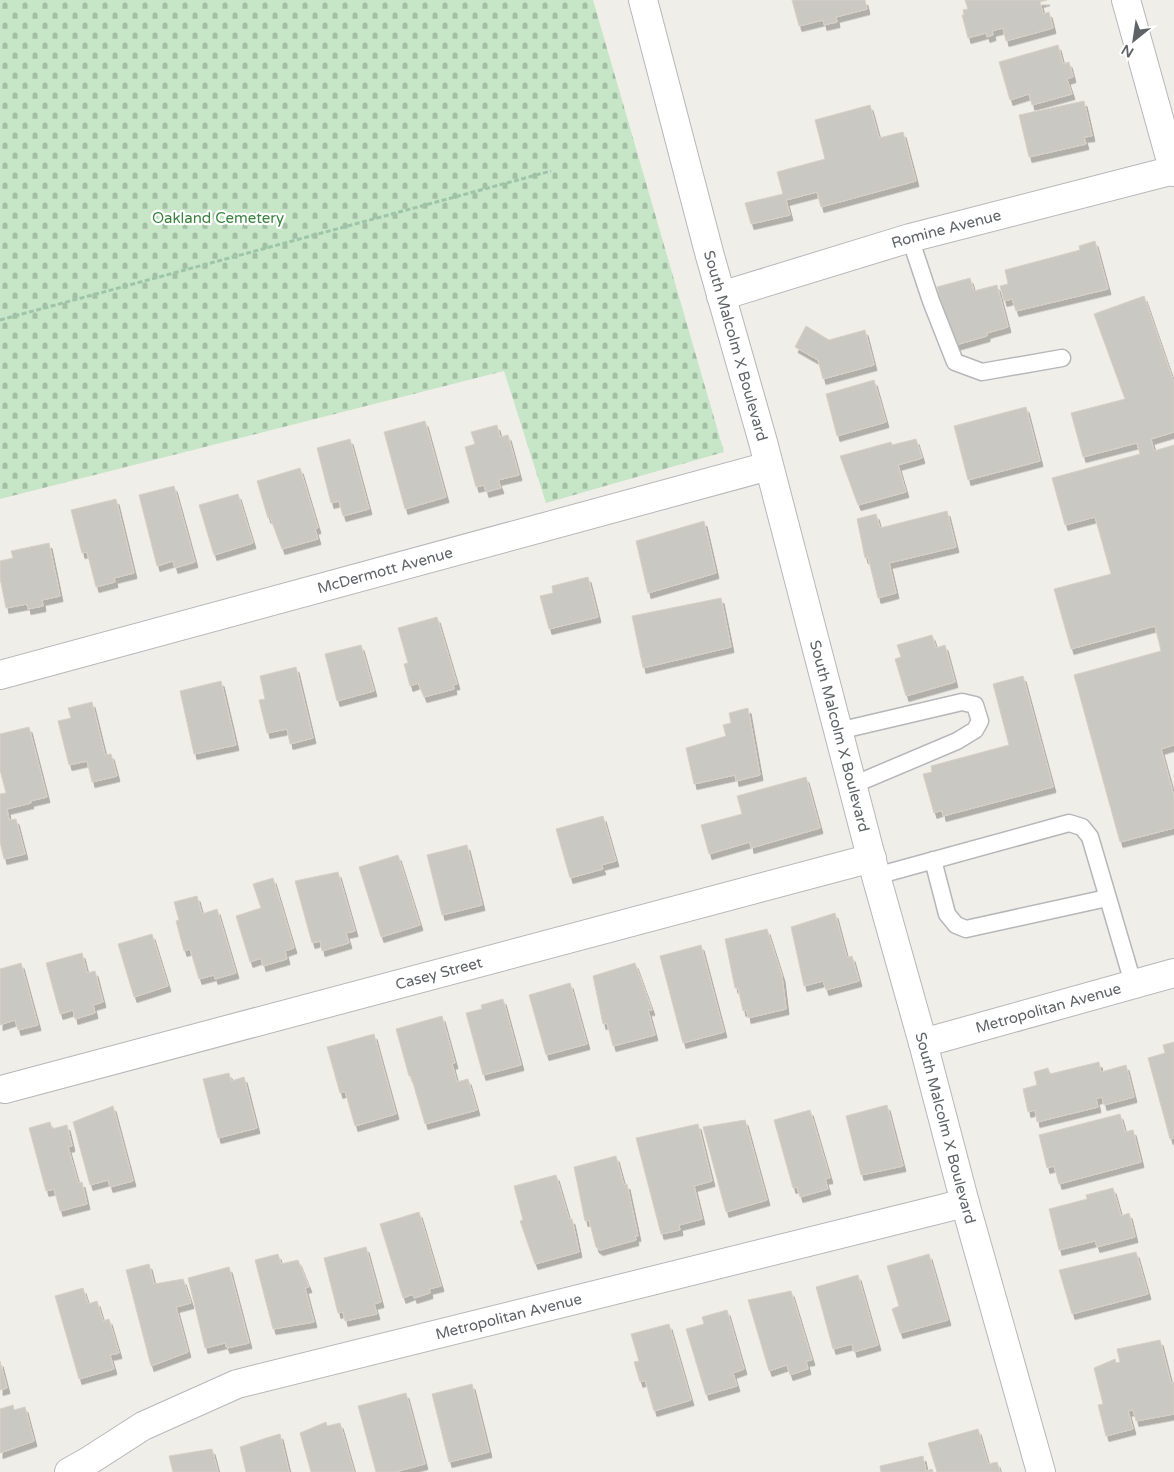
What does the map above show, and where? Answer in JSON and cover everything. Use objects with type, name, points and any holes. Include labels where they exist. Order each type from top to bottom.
[{"type":"street","name":"South Malcolm X Boulevard","points":[[643,0],[721,296],[769,466],[874,867],[965,1203],[1041,1472]]},
{"type":"street","points":[[1126,0],[1174,171]]},
{"type":"street","name":"Romine Avenue","points":[[721,296],[910,238],[1174,171]]},
{"type":"street","name":"McDermott Avenue","points":[[0,675],[769,466]]},
{"type":"street","name":"Casey Street","points":[[5,1089],[874,867]]},
{"type":"street","name":"Metropolitan Avenue","points":[[923,1043],[1174,973]]},
{"type":"street","name":"Metropolitan Avenue","points":[[70,1472],[144,1426],[237,1384],[965,1203]]},
{"type":"lane","points":[[910,238],[931,301],[955,362],[982,372],[1062,358]]},
{"type":"lane","points":[[838,731],[962,702],[975,705],[980,721],[975,730],[958,741],[853,785]]},
{"type":"lane","points":[[874,867],[933,860],[1069,823],[1082,827],[1090,837],[1133,984]]},
{"type":"lane","points":[[933,860],[947,914],[956,925],[966,929],[1107,898]]},
{"type":"path","points":[[0,320],[551,171]]},
{"type":"green space","name":"Oakland Cemetery","points":[[0,0],[593,0],[724,452],[546,503],[504,371],[0,499]]},
{"type":"building","points":[[792,0],[865,0],[867,9],[836,17],[837,22],[824,25],[823,20],[799,26]]},
{"type":"building","points":[[965,0],[1047,0],[1040,2],[1043,14],[1049,12],[1053,28],[1006,41],[1003,28],[992,31],[993,35],[987,37],[986,33],[968,38],[962,15],[964,15],[963,10],[968,9]]},
{"type":"building","points":[[1058,45],[1063,64],[1069,62],[1073,77],[1067,79],[1072,94],[1032,105],[1029,94],[1010,100],[999,62]]},
{"type":"building","points":[[1084,101],[1092,136],[1084,137],[1086,144],[1029,157],[1019,115]]},
{"type":"building","points":[[870,105],[879,138],[903,132],[916,181],[821,207],[817,192],[786,200],[790,215],[751,224],[745,203],[783,194],[777,172],[825,159],[815,120]]},
{"type":"building","points":[[1095,241],[1108,289],[1016,311],[1012,299],[1004,301],[1000,286],[1008,284],[1005,270],[1080,250],[1079,246]]},
{"type":"building","points":[[970,278],[974,291],[997,285],[1008,327],[987,333],[987,336],[952,346],[937,287]]},
{"type":"building","points":[[1144,296],[1174,383],[1174,432],[1151,439],[1154,451],[1174,445],[1174,745],[1161,749],[1174,796],[1174,828],[1120,842],[1074,675],[1161,651],[1155,626],[1071,649],[1054,589],[1111,574],[1095,517],[1065,525],[1052,478],[1140,454],[1137,443],[1083,457],[1071,413],[1125,399],[1094,314]]},
{"type":"building","points":[[806,326],[829,340],[865,330],[874,365],[823,379],[818,360],[795,347]]},
{"type":"building","points":[[874,380],[886,422],[837,436],[826,394]]},
{"type":"building","points":[[1026,407],[1040,461],[968,480],[954,426]]},
{"type":"building","points":[[425,421],[446,497],[405,509],[384,432]]},
{"type":"building","points":[[497,425],[500,437],[508,435],[519,475],[498,480],[501,488],[486,492],[484,485],[476,487],[465,447],[475,444],[471,432]]},
{"type":"building","points":[[350,439],[369,509],[343,516],[339,501],[331,503],[317,448]]},
{"type":"building","points":[[916,439],[922,458],[898,465],[906,492],[858,505],[840,456],[891,442],[892,445]]},
{"type":"building","points":[[300,468],[318,528],[315,529],[318,539],[282,549],[270,517],[268,518],[257,481]]},
{"type":"building","points":[[174,486],[195,562],[175,568],[173,561],[157,566],[139,495]]},
{"type":"building","points":[[238,494],[253,543],[214,555],[199,505]]},
{"type":"building","points":[[116,499],[134,573],[114,578],[115,582],[96,587],[87,552],[82,553],[71,510]]},
{"type":"building","points":[[947,511],[956,547],[889,563],[896,593],[878,598],[868,557],[865,558],[857,519],[876,514],[880,528]]},
{"type":"building","points":[[704,521],[716,573],[648,593],[636,541]]},
{"type":"building","points":[[49,543],[60,596],[42,600],[43,606],[28,609],[27,604],[6,608],[0,578],[0,561],[13,558],[11,551]]},
{"type":"building","points":[[588,577],[598,617],[549,629],[540,596],[553,593],[552,586]]},
{"type":"building","points":[[721,598],[731,647],[643,668],[632,616]]},
{"type":"building","points":[[437,617],[457,684],[453,685],[454,689],[424,697],[418,683],[410,686],[404,664],[408,663],[398,628]]},
{"type":"building","points":[[932,635],[936,648],[945,645],[955,682],[906,696],[895,659],[901,657],[897,645]]},
{"type":"building","points":[[361,645],[374,691],[337,701],[325,654]]},
{"type":"building","points":[[296,667],[313,738],[290,744],[287,729],[267,733],[259,700],[265,699],[260,676]]},
{"type":"building","points":[[1023,676],[1053,787],[943,816],[942,810],[934,813],[923,774],[932,772],[931,766],[1009,745],[993,684]]},
{"type":"building","points":[[221,681],[236,745],[194,754],[180,691]]},
{"type":"building","points":[[92,702],[105,755],[111,754],[117,776],[92,782],[87,761],[69,765],[58,721],[71,718],[68,708]]},
{"type":"building","points":[[748,708],[760,775],[736,781],[735,775],[694,784],[686,748],[726,736],[723,725],[731,723],[729,713]]},
{"type":"building","points":[[29,727],[47,797],[7,809],[9,820],[16,819],[25,854],[4,859],[0,842],[0,794],[6,793],[0,770],[0,734]]},
{"type":"building","points":[[806,777],[820,828],[751,848],[750,842],[709,854],[701,825],[742,814],[737,796]]},
{"type":"building","points":[[603,816],[616,861],[601,865],[603,869],[570,878],[556,829]]},
{"type":"building","points":[[467,845],[482,905],[442,915],[427,855]]},
{"type":"building","points":[[398,855],[420,925],[381,937],[359,867]]},
{"type":"building","points":[[338,872],[355,931],[346,933],[349,943],[322,951],[320,941],[312,943],[295,881]]},
{"type":"building","points":[[273,878],[294,948],[285,951],[287,959],[263,966],[261,958],[250,962],[236,916],[261,908],[253,884]]},
{"type":"building","points":[[197,896],[202,914],[217,909],[236,973],[215,979],[214,975],[199,979],[190,949],[184,951],[176,921],[179,920],[174,902]]},
{"type":"building","points":[[835,913],[847,958],[852,956],[859,981],[826,990],[823,981],[804,986],[791,927]]},
{"type":"building","points":[[767,929],[782,976],[786,1009],[748,1018],[747,1010],[743,1011],[738,988],[735,988],[725,939]]},
{"type":"building","points":[[152,934],[168,986],[134,997],[118,944]]},
{"type":"building","points":[[701,945],[724,1032],[683,1043],[660,956]]},
{"type":"building","points":[[82,953],[87,973],[95,971],[103,1002],[93,1005],[95,1013],[75,1019],[73,1010],[60,1014],[46,963]]},
{"type":"building","points":[[21,963],[38,1025],[18,1030],[15,1020],[0,1025],[0,969]]},
{"type":"building","points":[[635,963],[652,1010],[648,1010],[655,1035],[613,1046],[607,1023],[603,1024],[593,976]]},
{"type":"building","points":[[570,983],[587,1044],[546,1055],[529,995]]},
{"type":"building","points":[[503,999],[521,1065],[483,1075],[466,1013],[482,1009],[481,1005]]},
{"type":"building","points":[[442,1016],[455,1063],[452,1064],[457,1082],[468,1079],[477,1110],[425,1124],[396,1029]]},
{"type":"building","points":[[374,1034],[396,1114],[355,1126],[345,1091],[340,1093],[327,1047]]},
{"type":"building","points":[[1174,1042],[1174,1138],[1170,1139],[1148,1058],[1165,1053],[1163,1045]]},
{"type":"building","points":[[1099,1062],[1101,1072],[1126,1065],[1134,1097],[1104,1105],[1102,1097],[1096,1099],[1098,1107],[1037,1122],[1035,1110],[1028,1112],[1023,1089],[1037,1085],[1034,1072],[1048,1068],[1050,1074]]},
{"type":"building","points":[[229,1073],[231,1081],[244,1077],[257,1128],[218,1138],[203,1079]]},
{"type":"building","points":[[887,1105],[903,1166],[861,1175],[846,1116]]},
{"type":"building","points":[[113,1106],[133,1181],[110,1187],[108,1180],[90,1185],[73,1122]]},
{"type":"building","points":[[810,1110],[830,1178],[825,1179],[828,1189],[800,1197],[797,1187],[793,1188],[774,1120]]},
{"type":"building","points":[[1120,1114],[1125,1132],[1133,1130],[1141,1162],[1059,1184],[1054,1166],[1047,1168],[1039,1135]]},
{"type":"building","points":[[745,1120],[767,1200],[726,1212],[703,1127]]},
{"type":"building","points":[[50,1122],[52,1129],[67,1125],[72,1146],[68,1147],[78,1183],[82,1182],[87,1204],[60,1211],[54,1189],[46,1191],[29,1128]]},
{"type":"building","points":[[698,1124],[712,1181],[694,1186],[702,1219],[679,1225],[680,1230],[661,1234],[636,1138]]},
{"type":"building","points":[[616,1156],[624,1185],[627,1184],[638,1236],[635,1236],[636,1240],[600,1250],[596,1247],[589,1220],[585,1221],[574,1167]]},
{"type":"building","points":[[556,1175],[569,1219],[572,1219],[579,1252],[535,1264],[520,1221],[523,1220],[514,1186]]},
{"type":"building","points":[[1113,1188],[1121,1216],[1129,1213],[1135,1237],[1097,1247],[1095,1241],[1059,1250],[1049,1209],[1087,1199],[1086,1195]]},
{"type":"building","points":[[419,1212],[441,1286],[429,1289],[430,1293],[414,1298],[413,1294],[403,1298],[380,1224]]},
{"type":"building","points":[[366,1247],[381,1302],[374,1304],[377,1314],[345,1321],[343,1312],[338,1313],[324,1258]]},
{"type":"building","points":[[1136,1252],[1148,1294],[1072,1314],[1059,1270]]},
{"type":"building","points":[[278,1254],[281,1264],[298,1260],[309,1287],[305,1288],[314,1322],[273,1329],[255,1260]]},
{"type":"building","points":[[929,1254],[948,1320],[900,1333],[892,1309],[899,1306],[887,1266]]},
{"type":"building","points":[[149,1264],[154,1284],[183,1279],[191,1303],[176,1307],[188,1352],[151,1366],[126,1270]]},
{"type":"building","points":[[229,1267],[249,1343],[227,1348],[225,1343],[205,1348],[188,1278]]},
{"type":"building","points":[[858,1275],[878,1345],[854,1352],[852,1344],[833,1349],[816,1287]]},
{"type":"building","points":[[83,1288],[88,1304],[97,1301],[103,1321],[109,1319],[119,1353],[110,1355],[114,1369],[79,1379],[55,1296]]},
{"type":"building","points":[[791,1291],[812,1360],[806,1361],[808,1369],[790,1375],[787,1365],[769,1371],[748,1300]]},
{"type":"building","points":[[727,1310],[744,1369],[733,1373],[737,1386],[706,1395],[686,1329],[704,1324],[702,1317]]},
{"type":"building","points":[[669,1324],[691,1400],[654,1411],[645,1380],[640,1382],[634,1362],[639,1361],[631,1334]]},
{"type":"building","points":[[1160,1340],[1171,1383],[1174,1382],[1174,1414],[1136,1421],[1133,1410],[1128,1411],[1133,1429],[1106,1436],[1098,1405],[1103,1404],[1094,1368],[1115,1359],[1116,1363],[1120,1362],[1117,1349]]},
{"type":"building","points":[[0,1361],[7,1388],[0,1390]]},
{"type":"building","points":[[472,1384],[489,1452],[449,1462],[432,1394]]},
{"type":"building","points":[[406,1393],[425,1464],[395,1472],[376,1472],[358,1406]]},
{"type":"building","points":[[13,1405],[14,1410],[25,1407],[34,1441],[0,1453],[0,1409]]},
{"type":"building","points":[[326,1422],[327,1426],[340,1423],[354,1472],[311,1472],[300,1433]]},
{"type":"building","points":[[978,1429],[988,1464],[997,1462],[1000,1472],[937,1472],[928,1443]]},
{"type":"building","points":[[280,1434],[289,1472],[246,1472],[240,1447]]},
{"type":"building","points":[[212,1449],[218,1472],[173,1472],[169,1456]]},
{"type":"building","points":[[923,1456],[926,1471],[932,1469],[933,1472],[881,1472],[880,1466]]}]
